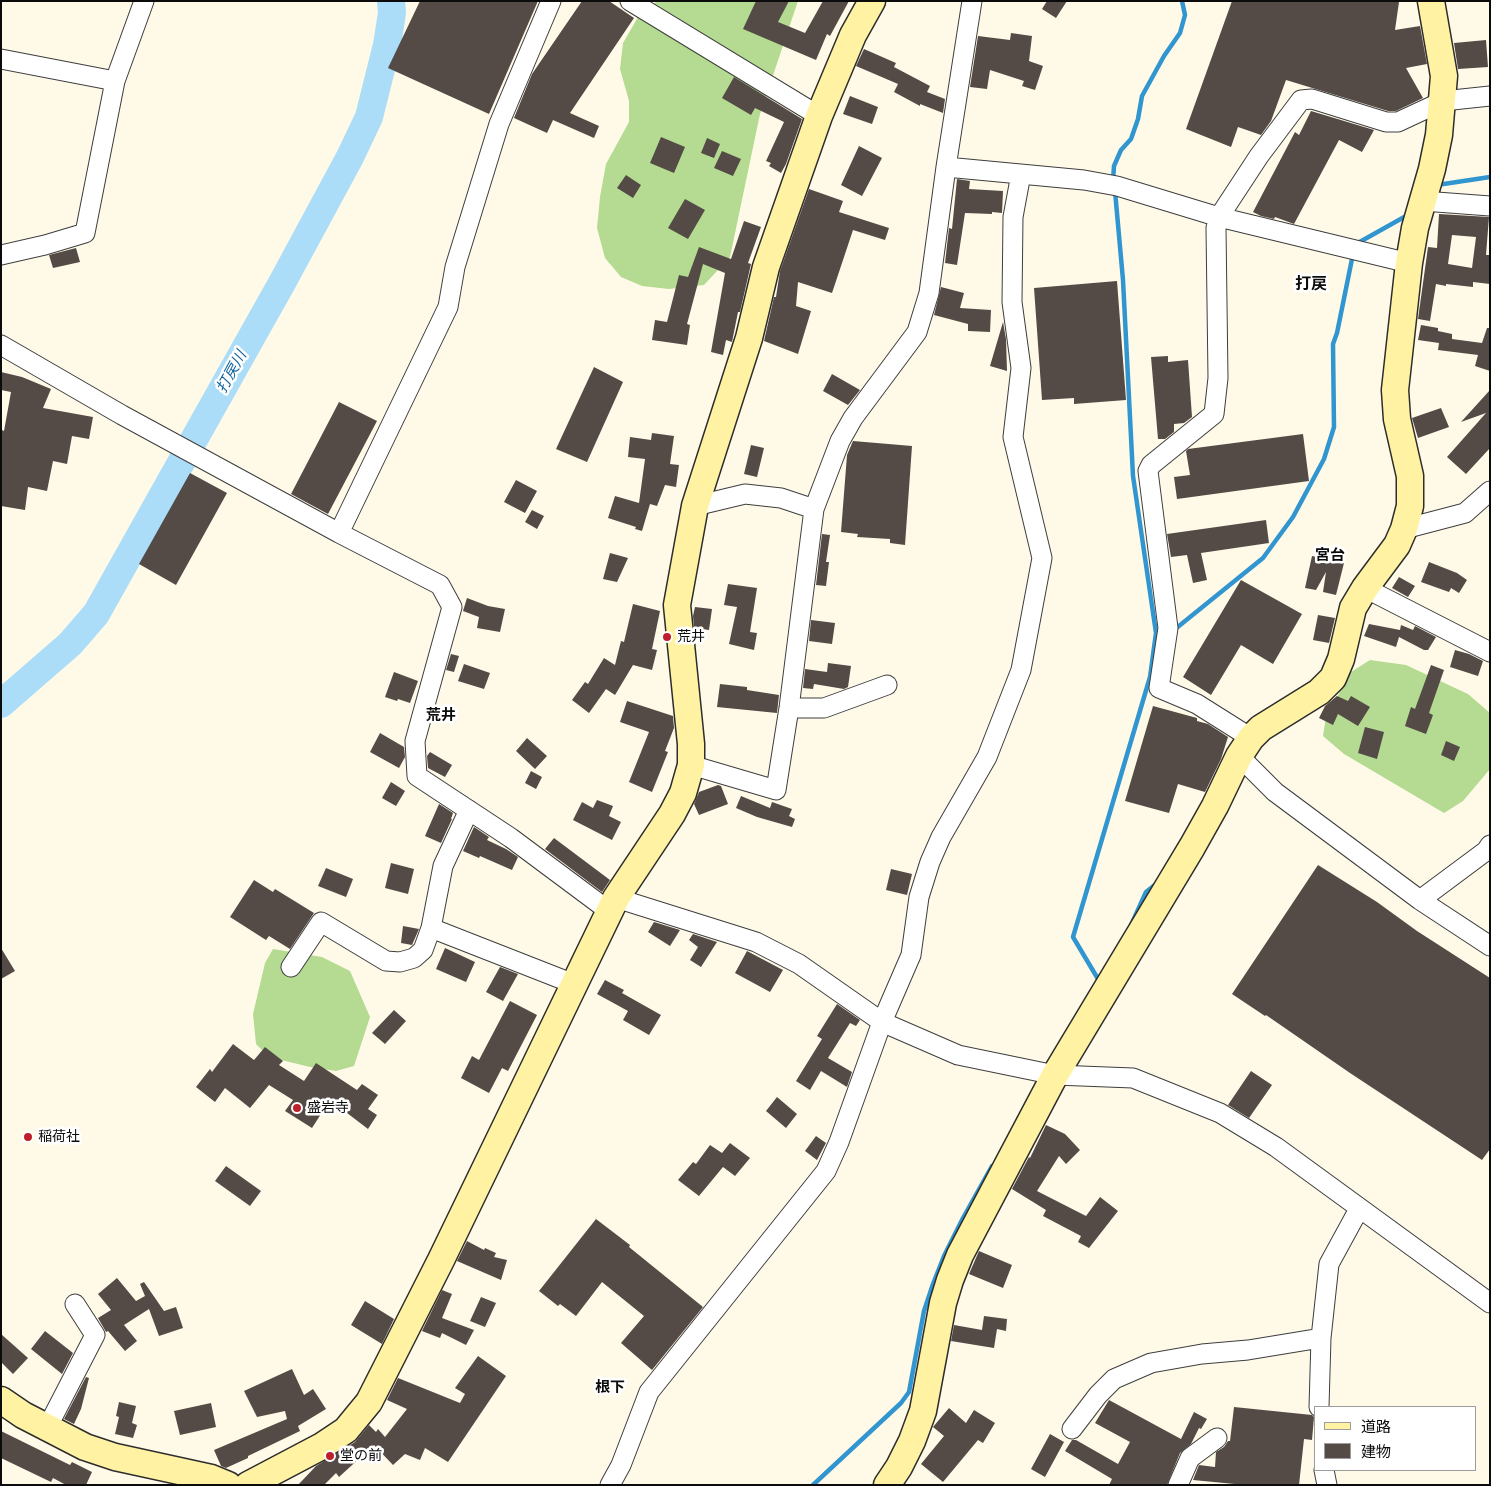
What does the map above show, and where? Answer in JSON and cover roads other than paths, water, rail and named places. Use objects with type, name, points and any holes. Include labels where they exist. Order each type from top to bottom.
[{"type":"street","points":[[1,255],[85,234],[115,81],[144,1]]},
{"type":"street","points":[[339,533],[448,307],[455,267],[499,124],[552,1]]},
{"type":"street","points":[[630,1],[819,116]]},
{"type":"street","points":[[248,1485],[322,1446],[346,1430],[368,1402],[441,1260],[612,905],[672,814],[683,793],[691,765],[691,744],[677,605],[695,506],[749,338],[766,267],[819,116],[853,34],[872,1]]},
{"type":"street","points":[[691,765],[776,790],[789,708],[814,509],[844,433],[917,332],[929,293],[946,167],[972,1]]},
{"type":"street","points":[[887,1485],[903,1458],[923,1411],[942,1303],[960,1255],[1056,1075],[1192,847],[1245,747],[1261,728],[1319,692],[1333,678],[1342,659],[1353,608],[1365,588],[1397,545],[1404,528],[1410,506],[1410,476],[1397,419],[1395,390],[1409,263],[1415,228],[1439,135],[1443,101],[1444,76],[1431,1]]},
{"type":"street","points":[[1,59],[115,81]]},
{"type":"street","points":[[1490,96],[1443,101],[1398,122],[1386,122],[1312,99],[1301,100],[1259,156],[1219,217],[1216,228],[1218,378],[1214,414],[1151,465],[1148,471],[1168,628],[1159,688],[1197,704],[1245,747],[1275,792],[1420,900],[1490,946]]},
{"type":"street","points":[[946,167],[1084,180],[1116,186],[1219,217],[1409,263]]},
{"type":"street","points":[[610,1485],[621,1465],[649,1392],[826,1171],[839,1142],[882,1022],[910,955],[918,897],[930,862],[941,837],[987,757],[1016,687],[1025,655],[1042,558],[1013,437],[1020,368],[1012,302],[1013,217],[1021,174]]},
{"type":"street","points":[[1423,201],[1490,206]]},
{"type":"street","points":[[1,345],[122,415],[339,533],[440,585],[452,607],[415,741],[417,776],[612,905],[756,942],[800,964],[882,1022],[958,1055],[1056,1075],[1133,1078],[1220,1112],[1276,1146],[1358,1209],[1490,1304]]},
{"type":"street","points":[[1404,528],[1464,513],[1490,491]]},
{"type":"street","points":[[695,506],[746,494],[781,498],[814,509]]},
{"type":"street","points":[[1365,588],[1490,652]]},
{"type":"street","points":[[789,708],[824,708],[887,684]]},
{"type":"street","points":[[291,967],[321,922],[386,961],[400,962],[414,958],[423,950],[431,928],[443,866],[469,810]]},
{"type":"street","points":[[1420,900],[1486,851],[1490,845]]},
{"type":"street","points":[[431,928],[574,984]]},
{"type":"street","points":[[1319,1406],[1321,1338],[1329,1264],[1358,1209]]},
{"type":"street","points":[[47,1428],[95,1336],[75,1304]]},
{"type":"street","points":[[1072,1429],[1098,1395],[1114,1379],[1151,1363],[1321,1338]]},
{"type":"street","points":[[1,1400],[23,1415],[85,1447],[115,1457],[215,1482]]},
{"type":"street","points":[[1178,1485],[1190,1458],[1217,1438]]},
{"type":"street","points":[[1324,1471],[1327,1485]]},
{"type":"waterway","name":"打戻川","points":[[1,704],[70,644],[96,614],[283,281],[350,157],[369,117],[387,45],[392,13],[391,1]]},
{"type":"waterway","points":[[1113,181],[1114,166],[1121,150],[1131,139],[1138,119],[1142,96],[1164,56],[1180,33],[1185,15],[1182,1]]},
{"type":"waterway","points":[[1437,185],[1490,177]]},
{"type":"waterway","points":[[1098,979],[1073,937],[1150,677],[1156,633],[1133,476],[1123,280],[1115,191]]},
{"type":"waterway","points":[[1356,244],[1409,213]]},
{"type":"waterway","points":[[1174,630],[1263,558],[1293,517],[1324,459],[1334,427],[1333,344],[1337,333],[1353,254]]},
{"type":"waterway","points":[[1132,923],[1146,892],[1156,884]]},
{"type":"waterway","points":[[813,1485],[901,1403],[909,1392],[924,1311],[933,1284],[944,1256],[992,1166]]},
{"type":"place","name":"荒井","points":[[667,637]]},
{"type":"place","name":"盛岩寺","points":[[297,1108]]},
{"type":"place","name":"稲荷社","points":[[28,1137]]},
{"type":"place","name":"堂の前","points":[[330,1456]]},
{"type":"district","name":"打戻","points":[[1311,285]]},
{"type":"district","name":"宮台","points":[[1330,556]]},
{"type":"district","name":"荒井","points":[[441,716]]},
{"type":"district","name":"根下","points":[[610,1388]]}]
